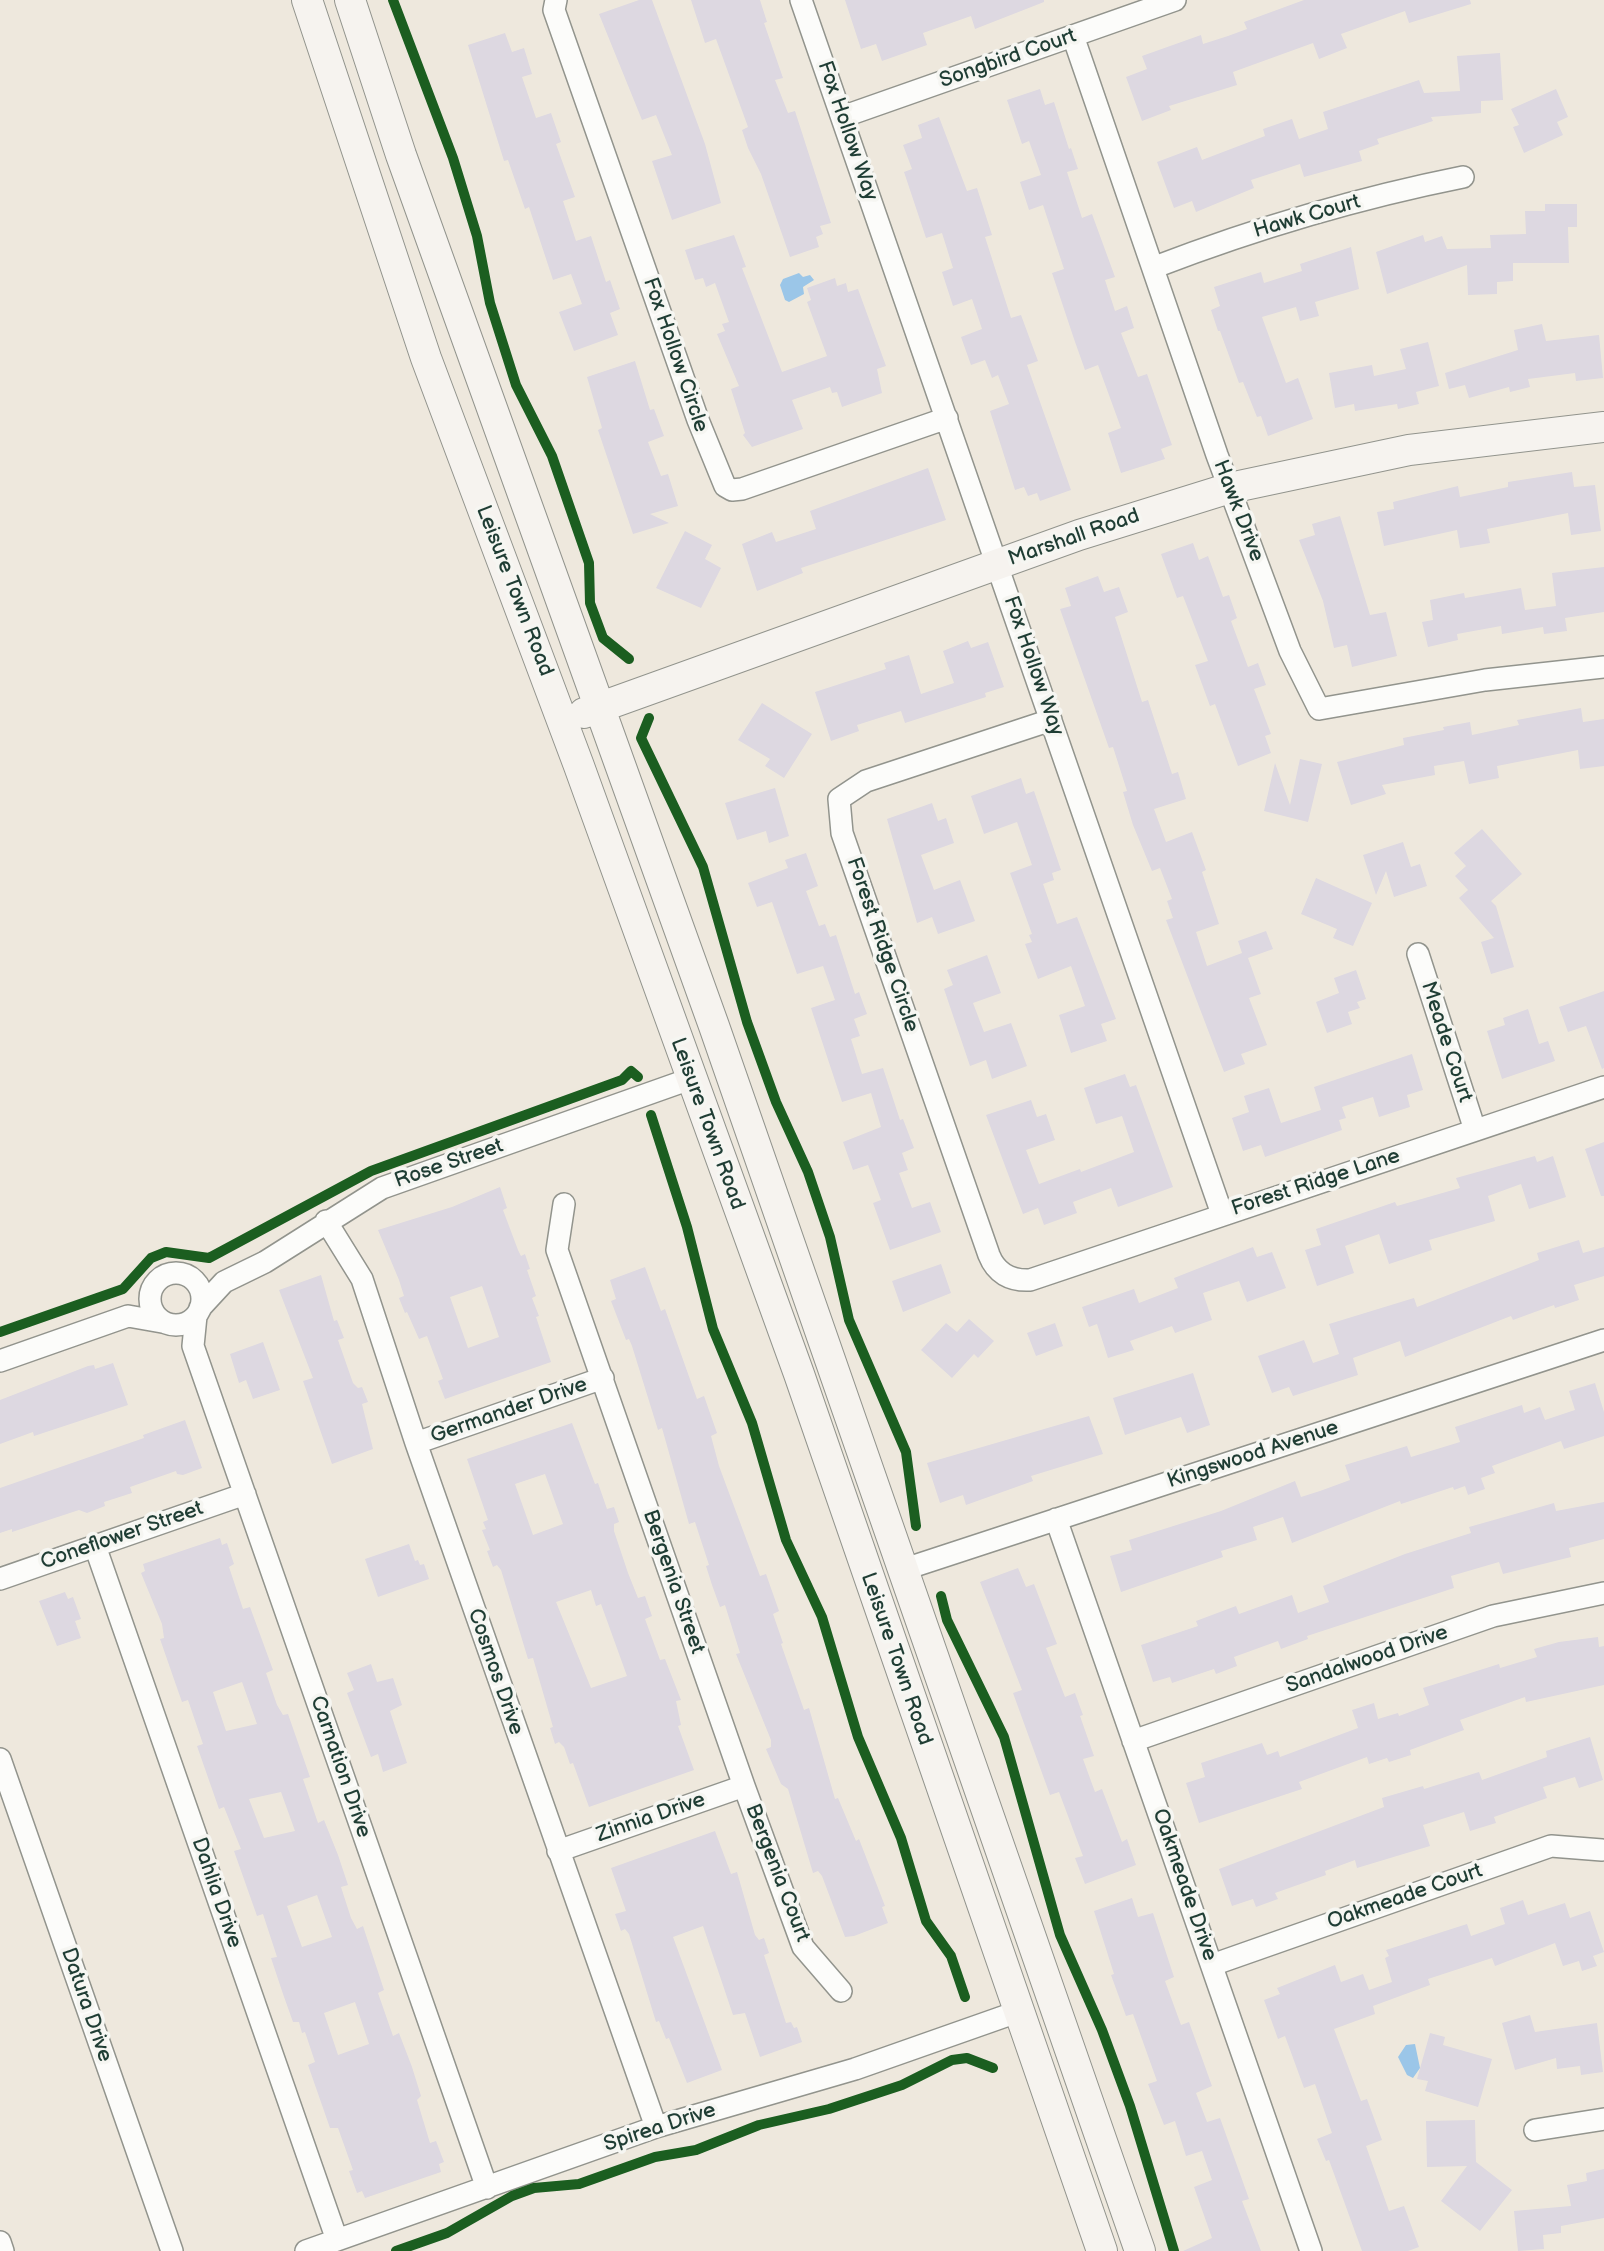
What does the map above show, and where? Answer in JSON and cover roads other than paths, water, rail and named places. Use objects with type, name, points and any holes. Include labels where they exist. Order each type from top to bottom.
[{"type":"main road","name":"Leisure Town Road","points":[[307,0],[426,358],[562,721],[799,1374],[1017,2012],[1102,2251]]},
{"type":"main road","name":"Leisure Town Road","points":[[349,0],[401,155],[601,706],[1139,2246]]},
{"type":"main road","name":"Marshall Road","points":[[562,721],[1079,535],[1230,488],[1409,450],[1604,426]]},
{"type":"main road","points":[[799,1374],[869,1538],[880,1553],[902,1570]]},
{"type":"main road","points":[[1017,2012],[1031,2015],[1042,2030],[1139,2246]]},
{"type":"street","name":"Fox Hollow Circle","points":[[556,0],[554,10],[698,419],[725,486],[742,489],[947,418]]},
{"type":"street","name":"Fox Hollow Way","points":[[801,0],[999,564],[1222,1214]]},
{"type":"street","name":"Songbird Court","points":[[842,117],[1175,0]]},
{"type":"street","name":"Hawk Drive","points":[[1073,36],[1230,488],[1290,651],[1319,709],[1485,680],[1604,667]]},
{"type":"street","name":"Hawk Court","points":[[1154,267],[1255,231],[1415,187],[1463,177]]},
{"type":"street","name":"Forest Ridge Circle","points":[[1030,1280],[1017,1280],[993,1266],[842,833],[839,799],[866,781],[1051,720]]},
{"type":"street","name":"Meade Court","points":[[1418,954],[1475,1130]]},
{"type":"street","name":"Rose Street","points":[[198,1312],[224,1282],[265,1262],[382,1188],[690,1079]]},
{"type":"street","name":"Forest Ridge Lane","points":[[1030,1280],[1604,1087]]},
{"type":"street","name":"Bergenia Street","points":[[564,1204],[557,1250],[744,1786]]},
{"type":"street","name":"Cosmos Drive","points":[[326,1221],[362,1279],[416,1443],[656,2127]]},
{"type":"street","points":[[128,1316],[161,1277],[169,1273],[224,1282]]},
{"type":"street","points":[[0,1361],[128,1316],[180,1325],[198,1312],[201,1292],[192,1278]]},
{"type":"street","points":[[151,1289],[150,1308],[166,1323]]},
{"type":"street","name":"Carnation Drive","points":[[198,1312],[193,1346],[487,2188]]},
{"type":"street","name":"Carnation Drive","points":[[166,1323],[193,1346]]},
{"type":"street","name":"Kingswood Avenue","points":[[902,1570],[1604,1340]]},
{"type":"street","name":"Germander Drive","points":[[416,1443],[603,1378]]},
{"type":"street","name":"Coneflower Street","points":[[0,1579],[245,1494]]},
{"type":"street","name":"Oakmeade Drive","points":[[1056,1518],[1311,2251]]},
{"type":"street","name":"Dahlia Drive","points":[[95,1546],[337,2240]]},
{"type":"street","name":"Sandalwood Drive","points":[[1133,1741],[1493,1616],[1604,1593]]},
{"type":"street","name":"Datura Drive","points":[[0,1759],[172,2251]]},
{"type":"street","name":"Zinnia Drive","points":[[558,1851],[744,1786]]},
{"type":"street","name":"Bergenia Court","points":[[744,1786],[803,1947],[841,1991]]},
{"type":"street","name":"Oakmeade Court","points":[[1212,1965],[1551,1846],[1602,1850]]},
{"type":"street","name":"Spirea Drive","points":[[306,2251],[656,2127],[855,2070],[1017,2012]]},
{"type":"street","points":[[1535,2130],[1604,2119]]},
{"type":"street","points":[[0,2242],[3,2251]]},
{"type":"water","points":[[799,273],[803,277],[810,275],[814,280],[803,287],[804,294],[789,302],[785,300],[780,285],[783,279]]},
{"type":"water","points":[[1415,2044],[1420,2068],[1413,2078],[1407,2075],[1398,2057],[1406,2045]]}]
